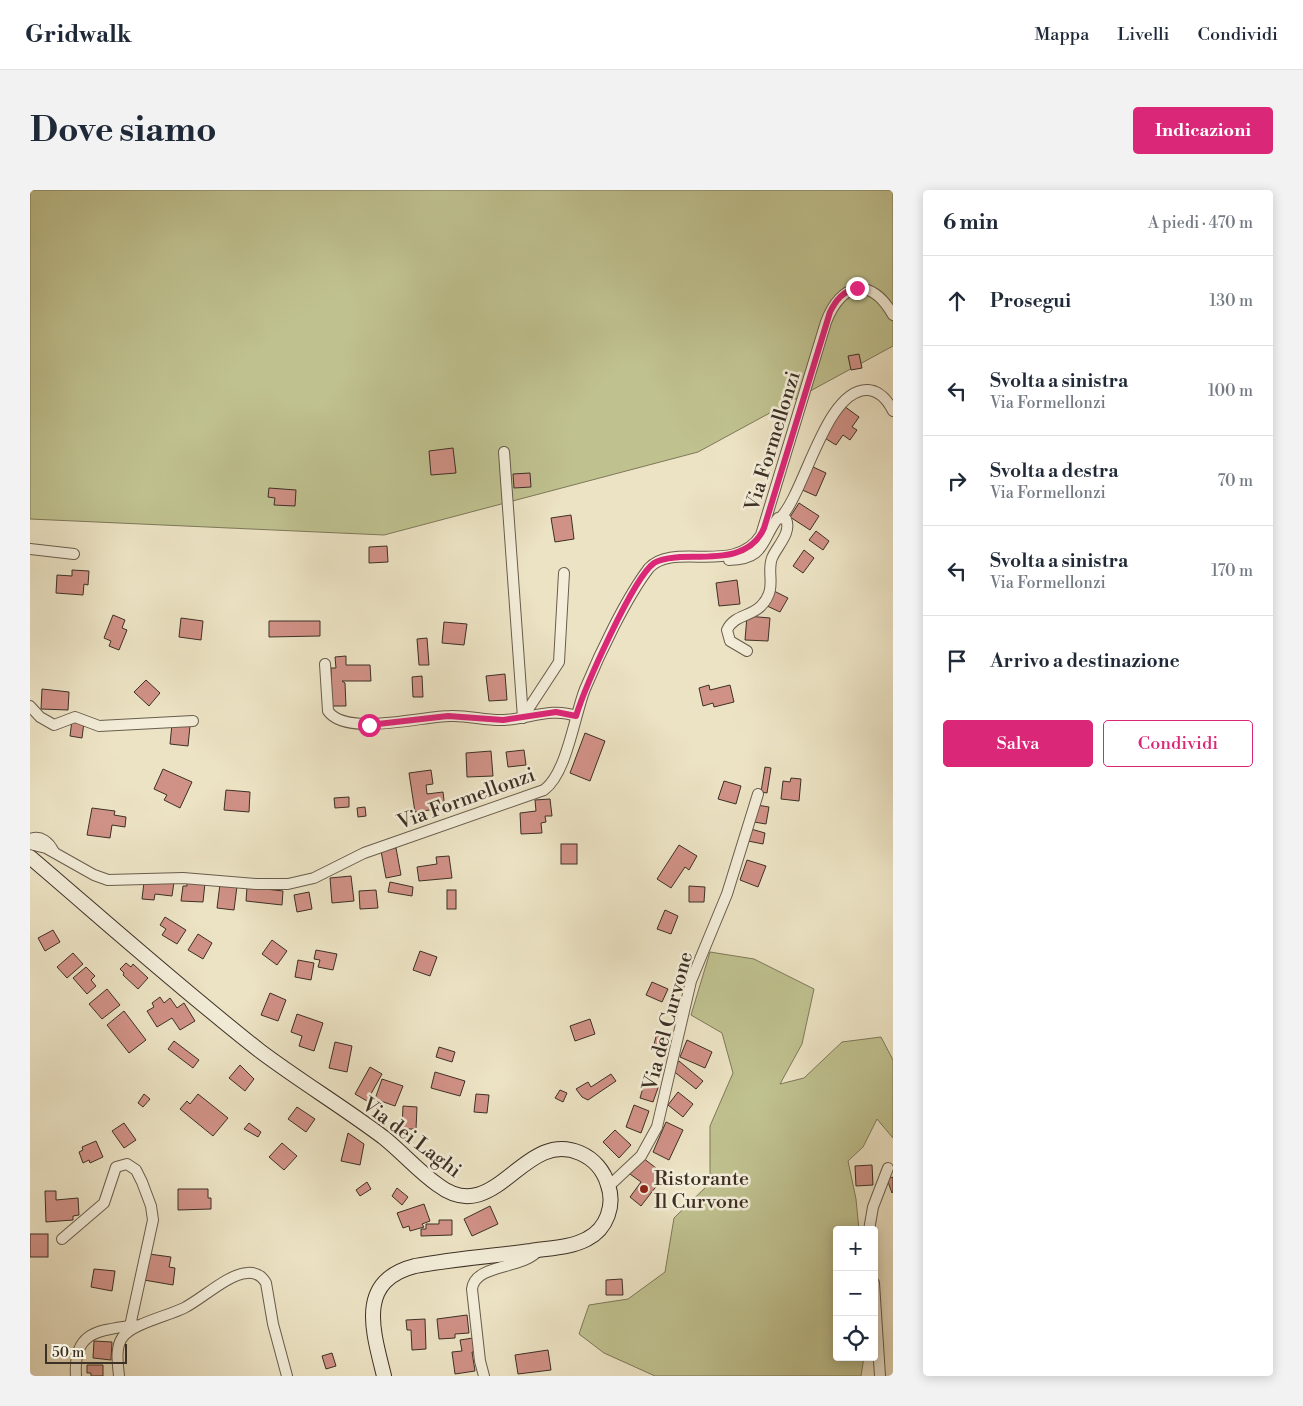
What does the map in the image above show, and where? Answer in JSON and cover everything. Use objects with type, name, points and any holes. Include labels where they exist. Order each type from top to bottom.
[{"type":"main road","name":"Via dei Laghi","points":[[30,857],[252,1044],[382,1137],[440,1187],[458,1195],[479,1195],[502,1184],[537,1155],[559,1149],[578,1152],[590,1158],[601,1170],[609,1186]]},
{"type":"main road","points":[[384,1376],[372,1316],[376,1296],[386,1280],[396,1272],[415,1266],[539,1250],[575,1244],[587,1239],[599,1230],[608,1215],[611,1202],[609,1186]]},
{"type":"street","name":"Via Formellonzi","points":[[30,844],[55,853],[94,875],[111,880],[188,878],[264,885],[303,882],[370,851],[544,790],[552,784],[560,772],[576,716],[593,672],[649,568],[662,559],[719,557],[747,549],[756,543],[763,532],[826,322],[834,304],[845,292],[864,289],[884,301],[893,315]]},
{"type":"street","points":[[719,557],[736,560],[752,554],[767,541],[776,520],[781,517],[791,504],[825,429],[848,397],[859,391],[874,391],[887,400],[893,411]]},
{"type":"street","points":[[504,452],[522,718]]},
{"type":"street","points":[[747,651],[730,641],[727,630],[734,620],[755,610],[765,600],[772,579],[772,559],[787,529],[787,522],[781,517]]},
{"type":"street","points":[[30,549],[74,554]]},
{"type":"street","points":[[522,718],[528,706],[559,662],[564,573]]},
{"type":"street","points":[[325,664],[328,711],[333,716],[345,721],[369,725],[448,716],[493,720],[522,718],[556,712],[576,716]]},
{"type":"street","points":[[30,706],[44,720],[54,725],[75,717],[99,726],[193,721]]},
{"type":"street","name":"Via del Curvone","points":[[609,1186],[641,1156],[657,1127],[691,981],[727,894],[758,794]]},
{"type":"street","points":[[30,839],[44,840],[55,853]]},
{"type":"street","points":[[62,1239],[104,1203],[108,1195],[112,1173],[116,1167],[127,1164],[136,1170],[150,1200],[153,1220],[130,1326]]},
{"type":"street","points":[[870,1226],[873,1207],[888,1168]]},
{"type":"street","points":[[484,1376],[479,1356],[473,1283],[481,1274],[528,1260],[539,1250]]},
{"type":"street","points":[[119,1376],[118,1352],[121,1339],[133,1328],[153,1322],[191,1305],[236,1276],[247,1273],[262,1277],[266,1283],[273,1324],[287,1376]]},
{"type":"street","points":[[876,1316],[880,1376]]},
{"type":"street","points":[[76,1376],[78,1354],[86,1338],[107,1328],[153,1322]]},
{"type":"green space","points":[[30,190],[893,190],[893,346],[698,452],[384,535],[30,519]]},
{"type":"green space","points":[[710,952],[754,959],[814,989],[802,1044],[780,1084],[804,1078],[842,1042],[881,1037],[893,1060],[893,1138],[877,1119],[863,1147],[848,1161],[856,1199],[859,1226],[833,1226],[833,1361],[863,1361],[861,1376],[655,1376],[604,1353],[579,1334],[589,1305],[628,1299],[665,1272],[674,1218],[710,1183],[710,1126],[733,1073],[722,1033],[691,1015]]},
{"type":"building","points":[[859,354],[862,368],[851,370],[848,356]]},
{"type":"building","points":[[844,406],[859,417],[852,427],[857,430],[850,440],[843,435],[836,445],[823,437]]},
{"type":"building","points":[[453,448],[456,473],[431,475],[429,451]]},
{"type":"building","points":[[811,466],[826,473],[816,496],[800,489]]},
{"type":"building","points":[[530,473],[531,487],[514,488],[513,474]]},
{"type":"building","points":[[269,488],[296,490],[295,506],[274,505],[275,498],[268,497]]},
{"type":"building","points":[[799,503],[819,516],[810,530],[790,517]]},
{"type":"building","points":[[571,515],[574,539],[555,542],[551,518]]},
{"type":"building","points":[[816,531],[829,541],[823,550],[809,540]]},
{"type":"building","points":[[387,546],[388,562],[369,563],[369,547]]},
{"type":"building","points":[[804,550],[814,558],[803,573],[793,566]]},
{"type":"building","points":[[72,570],[89,571],[88,585],[84,584],[83,595],[56,593],[57,575],[72,576]]},
{"type":"building","points":[[737,580],[740,604],[719,606],[716,583]]},
{"type":"building","points":[[774,591],[788,598],[780,612],[765,605]]},
{"type":"building","points":[[113,615],[125,620],[122,628],[127,630],[119,650],[109,646],[111,641],[104,638]]},
{"type":"building","points":[[747,616],[770,618],[768,641],[745,640]]},
{"type":"building","points":[[181,618],[203,621],[201,640],[179,637]]},
{"type":"building","points":[[269,621],[320,621],[320,636],[269,637]]},
{"type":"building","points":[[444,622],[467,624],[464,645],[442,643]]},
{"type":"building","points":[[427,638],[429,665],[419,665],[417,639]]},
{"type":"building","points":[[346,656],[346,665],[370,665],[371,681],[342,681],[345,683],[346,706],[332,706],[331,668],[336,668],[335,657]]},
{"type":"building","points":[[505,674],[507,700],[489,701],[486,676]]},
{"type":"building","points":[[422,676],[423,697],[413,697],[412,677]]},
{"type":"building","points":[[146,680],[160,693],[149,706],[134,692]]},
{"type":"building","points":[[709,685],[710,690],[730,685],[734,702],[714,707],[713,703],[703,706],[699,688]]},
{"type":"building","points":[[42,689],[69,692],[68,710],[41,709]]},
{"type":"building","points":[[72,720],[84,722],[82,738],[70,736]]},
{"type":"building","points":[[172,724],[190,726],[188,746],[170,744]]},
{"type":"building","points":[[585,733],[605,741],[590,781],[570,773]]},
{"type":"building","points":[[524,750],[526,765],[508,767],[506,752]]},
{"type":"building","points":[[491,751],[493,776],[467,777],[466,753]]},
{"type":"building","points":[[765,767],[771,768],[767,793],[761,792]]},
{"type":"building","points":[[163,769],[192,782],[180,808],[164,800],[167,795],[154,789]]},
{"type":"building","points":[[431,770],[433,784],[426,785],[427,794],[443,792],[445,808],[415,812],[409,773]]},
{"type":"building","points":[[791,778],[801,779],[799,801],[781,799],[783,781],[790,782]]},
{"type":"building","points":[[724,781],[741,786],[736,804],[718,799]]},
{"type":"building","points":[[226,790],[250,792],[249,812],[224,810]]},
{"type":"building","points":[[349,797],[349,807],[335,808],[334,798]]},
{"type":"building","points":[[550,799],[552,816],[545,816],[546,822],[541,823],[542,833],[521,834],[520,813],[536,811],[535,800]]},
{"type":"building","points":[[757,805],[769,807],[766,824],[754,822]]},
{"type":"building","points":[[365,807],[366,816],[358,817],[357,808]]},
{"type":"building","points":[[92,808],[115,811],[114,815],[126,817],[125,827],[112,825],[110,838],[87,835]]},
{"type":"building","points":[[751,829],[765,833],[763,844],[748,841]]},
{"type":"building","points":[[561,844],[577,844],[577,864],[561,864]]},
{"type":"building","points":[[679,845],[697,856],[689,870],[685,867],[671,888],[657,879]]},
{"type":"building","points":[[396,848],[401,875],[386,878],[381,851]]},
{"type":"building","points":[[449,856],[452,878],[419,881],[417,867],[437,864],[436,857]]},
{"type":"building","points":[[747,860],[766,866],[758,887],[740,880]]},
{"type":"building","points":[[351,876],[354,901],[332,903],[330,878]]},
{"type":"building","points":[[187,881],[205,883],[203,902],[181,901],[183,886],[187,886]]},
{"type":"building","points":[[144,882],[174,882],[172,896],[155,894],[154,900],[142,899]]},
{"type":"building","points":[[390,882],[413,887],[412,896],[388,892]]},
{"type":"building","points":[[220,884],[237,886],[234,910],[217,908]]},
{"type":"building","points":[[689,886],[705,887],[704,902],[689,902]]},
{"type":"building","points":[[247,887],[283,891],[282,905],[246,901]]},
{"type":"building","points":[[376,890],[378,908],[360,909],[359,891]]},
{"type":"building","points":[[447,890],[456,890],[456,909],[447,909]]},
{"type":"building","points":[[309,892],[312,909],[297,912],[294,895]]},
{"type":"building","points":[[665,910],[678,916],[671,934],[657,929]]},
{"type":"building","points":[[165,917],[186,930],[177,944],[162,935],[166,929],[160,925]]},
{"type":"building","points":[[53,930],[60,942],[45,951],[38,938]]},
{"type":"building","points":[[198,934],[212,943],[203,959],[188,950]]},
{"type":"building","points":[[272,940],[287,951],[277,965],[262,954]]},
{"type":"building","points":[[316,950],[337,954],[333,970],[318,967],[320,960],[314,959]]},
{"type":"building","points":[[420,951],[437,957],[430,976],[413,970]]},
{"type":"building","points":[[73,953],[83,964],[67,978],[57,967]]},
{"type":"building","points":[[298,960],[314,963],[311,980],[295,977]]},
{"type":"building","points":[[126,963],[131,967],[133,964],[148,978],[138,989],[123,975],[124,973],[120,969]]},
{"type":"building","points":[[86,967],[95,976],[91,980],[96,986],[87,994],[73,978]]},
{"type":"building","points":[[652,982],[668,989],[662,1002],[646,995]]},
{"type":"building","points":[[107,989],[120,1005],[102,1019],[89,1004]]},
{"type":"building","points":[[270,993],[286,1000],[278,1021],[261,1015]]},
{"type":"building","points":[[160,997],[164,1003],[170,998],[177,1008],[184,1003],[195,1021],[180,1030],[172,1018],[157,1027],[147,1011],[154,1007],[152,1003]]},
{"type":"building","points":[[124,1011],[146,1040],[129,1053],[107,1025]]},
{"type":"building","points":[[297,1014],[323,1023],[314,1051],[299,1046],[302,1036],[291,1032]]},
{"type":"building","points":[[590,1019],[595,1034],[575,1041],[570,1026]]},
{"type":"building","points":[[657,1033],[671,1036],[667,1051],[653,1048]]},
{"type":"building","points":[[687,1040],[712,1052],[705,1068],[680,1057]]},
{"type":"building","points":[[174,1041],[199,1060],[193,1068],[168,1049]]},
{"type":"building","points":[[335,1042],[352,1046],[347,1072],[329,1068]]},
{"type":"building","points":[[439,1047],[455,1052],[452,1062],[436,1057]]},
{"type":"building","points":[[679,1061],[703,1081],[696,1089],[672,1070]]},
{"type":"building","points":[[240,1065],[254,1079],[245,1091],[229,1078]]},
{"type":"building","points":[[370,1067],[382,1074],[367,1101],[355,1094]]},
{"type":"building","points":[[435,1072],[465,1081],[460,1096],[431,1088]]},
{"type":"building","points":[[611,1074],[616,1081],[588,1100],[582,1097],[576,1089],[588,1082],[591,1087]]},
{"type":"building","points":[[382,1079],[403,1086],[395,1106],[375,1099]]},
{"type":"building","points":[[645,1081],[659,1085],[653,1102],[640,1098]]},
{"type":"building","points":[[560,1090],[567,1093],[563,1102],[555,1098]]},
{"type":"building","points":[[678,1092],[693,1104],[683,1117],[668,1105]]},
{"type":"building","points":[[144,1094],[150,1099],[143,1107],[138,1103]]},
{"type":"building","points":[[198,1094],[228,1118],[213,1136],[180,1109],[187,1101],[190,1104]]},
{"type":"building","points":[[476,1094],[489,1095],[487,1113],[474,1112]]},
{"type":"building","points":[[634,1105],[649,1111],[641,1133],[626,1127]]},
{"type":"building","points":[[403,1106],[417,1107],[416,1129],[402,1129]]},
{"type":"building","points":[[297,1107],[315,1119],[306,1132],[288,1119]]},
{"type":"building","points":[[666,1122],[683,1130],[669,1160],[653,1152]]},
{"type":"building","points":[[124,1123],[136,1140],[124,1148],[112,1131]]},
{"type":"building","points":[[249,1123],[261,1132],[258,1137],[244,1129]]},
{"type":"building","points":[[615,1130],[631,1145],[619,1158],[603,1142]]},
{"type":"building","points":[[348,1133],[364,1144],[360,1165],[341,1161]]},
{"type":"building","points":[[96,1141],[103,1157],[90,1163],[89,1160],[83,1163],[79,1152],[83,1150],[82,1147]]},
{"type":"building","points":[[282,1143],[297,1156],[284,1170],[269,1157]]},
{"type":"building","name":"Ristorante Il Curvone","points":[[643,1158],[665,1175],[641,1206],[630,1197],[641,1182],[630,1174]]},
{"type":"building","points":[[872,1165],[873,1185],[856,1186],[855,1166]]},
{"type":"building","points":[[893,1177],[893,1192],[892,1193],[887,1179]]},
{"type":"building","points":[[367,1182],[371,1189],[360,1196],[356,1190]]},
{"type":"building","points":[[397,1188],[408,1197],[402,1205],[392,1196]]},
{"type":"building","points":[[178,1189],[208,1189],[208,1198],[211,1198],[211,1209],[178,1210]]},
{"type":"building","points":[[45,1191],[56,1191],[56,1200],[78,1198],[79,1215],[73,1216],[73,1220],[46,1222]]},
{"type":"building","points":[[424,1204],[430,1221],[422,1224],[424,1227],[410,1231],[409,1226],[403,1228],[397,1213]]},
{"type":"building","points":[[490,1206],[498,1224],[472,1236],[464,1219]]},
{"type":"building","points":[[439,1220],[452,1220],[452,1235],[421,1236],[421,1229],[426,1229],[426,1224],[439,1224]]},
{"type":"building","points":[[30,1234],[48,1234],[48,1257],[30,1257]]},
{"type":"building","points":[[149,1254],[171,1257],[169,1267],[175,1268],[173,1285],[144,1280]]},
{"type":"building","points":[[94,1269],[115,1271],[112,1291],[91,1287]]},
{"type":"building","points":[[622,1279],[623,1295],[606,1295],[606,1280]]},
{"type":"building","points":[[467,1315],[469,1333],[455,1334],[455,1338],[439,1339],[437,1319]]},
{"type":"building","points":[[425,1319],[426,1349],[412,1350],[411,1330],[407,1330],[406,1320]]},
{"type":"building","points":[[473,1338],[475,1352],[472,1352],[475,1371],[455,1374],[452,1352],[462,1351],[460,1340]]},
{"type":"building","points":[[94,1341],[112,1342],[111,1360],[93,1358]]},
{"type":"building","points":[[548,1350],[551,1370],[518,1374],[515,1355]]},
{"type":"building","points":[[332,1353],[336,1366],[326,1369],[322,1356]]},
{"type":"building","points":[[87,1365],[103,1365],[103,1376],[91,1376],[91,1373],[87,1373]]},
{"type":"place","name":"Ristorante Il Curvone","points":[[644,1189]]},
{"type":"route","points":[[369,725],[448,716],[503,720],[556,712],[565,712],[576,716],[596,666],[630,599],[652,564],[658,560],[669,558],[719,557],[747,549],[756,543],[764,528],[826,322],[840,296],[851,289],[857,288]]}]
